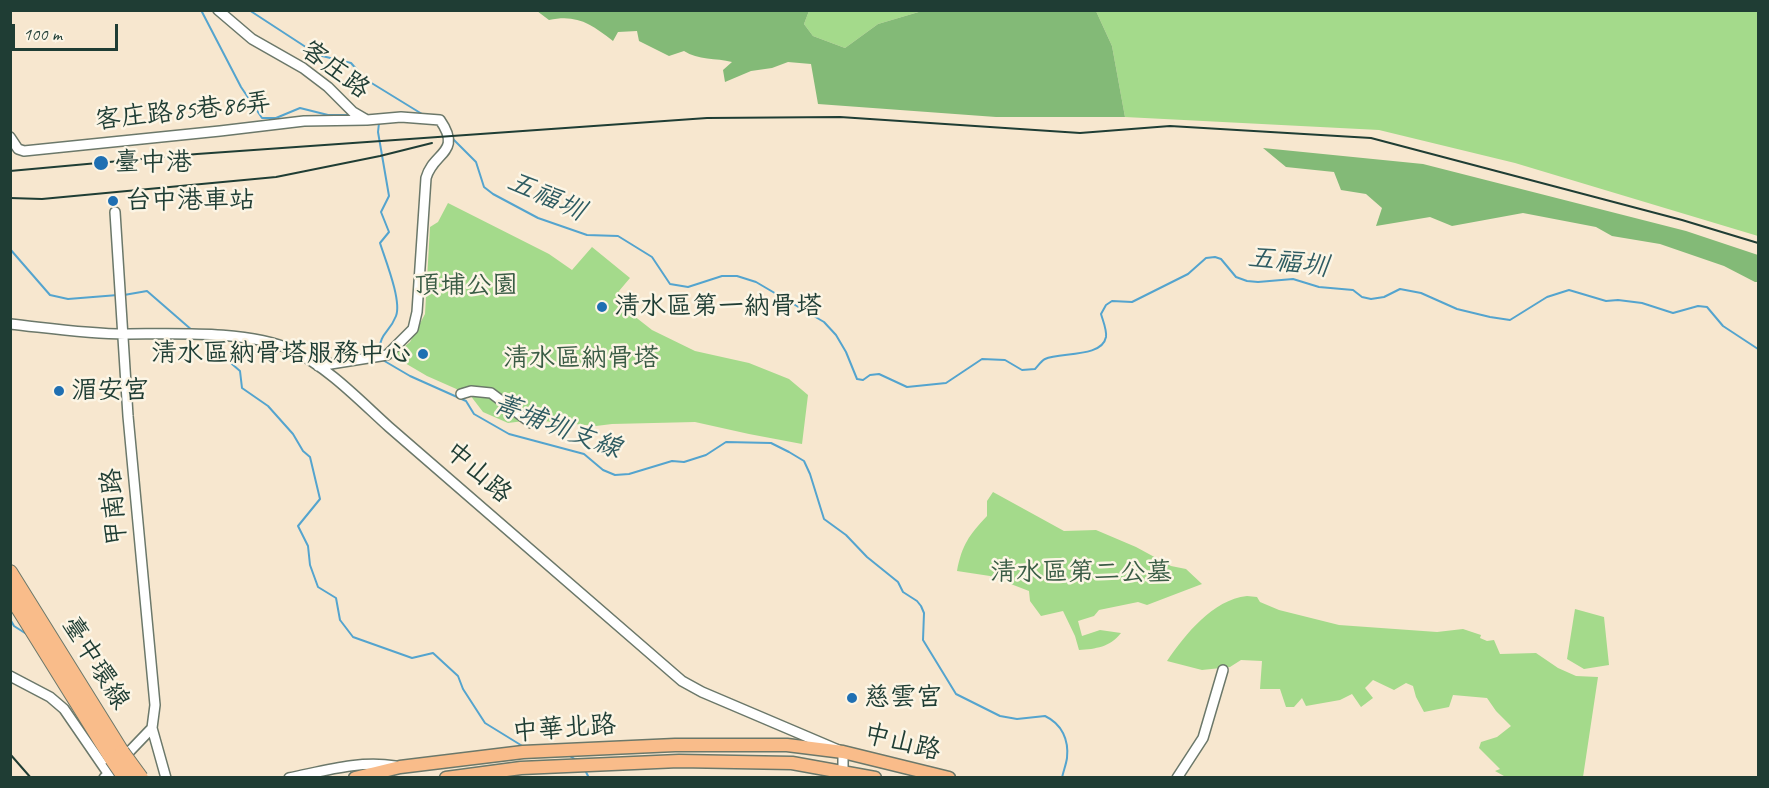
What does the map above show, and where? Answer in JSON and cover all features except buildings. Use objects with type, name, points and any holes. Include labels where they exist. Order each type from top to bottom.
[{"type":"highway","name":"臺中環線","points":[[10,572],[122,752],[141,777]]},
{"type":"highway","name":"臺中環線","points":[[10,595],[125,777]]},
{"type":"main road","name":"中華北路","points":[[403,774],[524,752],[675,745],[787,745],[843,752]]},
{"type":"main road","name":"中山路","points":[[843,752],[949,777]]},
{"type":"main road","name":"中華北路","points":[[446,777],[521,768],[679,761],[792,763],[843,771]]},
{"type":"main road","name":"中山路","points":[[843,771],[875,777]]},
{"type":"main road","points":[[355,777],[403,774]]},
{"type":"street","name":"客庄路","points":[[218,10],[252,39],[303,68],[328,87],[353,112],[367,120],[401,117],[440,120],[447,129],[450,142],[426,178],[417,312],[413,329],[387,355],[318,366]]},
{"type":"street","name":"客庄路85巷86弄","points":[[10,137],[18,149],[24,151],[294,122],[367,120]]},
{"type":"street","name":"甲南路","points":[[115,212],[128,416],[155,705],[152,728]]},
{"type":"street","points":[[10,324],[49,329]]},
{"type":"street","points":[[10,329],[49,329]]},
{"type":"street","name":"中山路","points":[[49,329],[123,334],[234,336],[267,340],[293,350],[342,384],[682,681],[713,697],[843,752],[843,771]]},
{"type":"street","points":[[461,394],[471,391],[491,393],[531,423]]},
{"type":"street","points":[[1177,777],[1203,738],[1222,669]]},
{"type":"street","points":[[10,676],[50,696],[64,709],[107,776],[152,728]]},
{"type":"street","points":[[152,728],[166,777]]},
{"type":"street","name":"中華北路","points":[[288,777],[349,766],[378,764],[403,774]]},
{"type":"green space","points":[[537,11],[809,11],[804,24],[813,36],[845,48],[878,24],[922,11],[1096,11],[1112,46],[1125,117],[996,117],[818,104],[811,64],[788,62],[772,68],[751,71],[725,82],[723,70],[732,62],[701,57],[684,51],[669,56],[639,41],[637,31],[618,32],[613,41],[583,22],[568,18],[549,20]]},
{"type":"green space","points":[[809,11],[922,11],[878,24],[845,48],[813,36],[804,24]]},
{"type":"green space","points":[[1096,11],[1758,11],[1758,236],[1515,163],[1379,130],[1125,117],[1112,46]]},
{"type":"green space","points":[[1263,148],[1423,164],[1686,231],[1758,255],[1758,282],[1724,266],[1660,244],[1612,236],[1596,227],[1523,213],[1452,226],[1430,217],[1376,226],[1382,208],[1366,194],[1341,190],[1334,172],[1286,167]]},
{"type":"green space","name":"清水區納骨塔","points":[[448,203],[549,254],[572,270],[592,247],[630,278],[619,291],[624,308],[652,330],[695,351],[749,363],[789,379],[808,395],[802,444],[695,422],[596,426],[532,420],[508,423],[483,412],[470,395],[427,376],[393,356],[410,342],[425,314],[430,227],[438,222]]},
{"type":"green space","name":"清水區第二公墓","points":[[993,492],[1064,531],[1096,530],[1136,547],[1171,566],[1186,569],[1202,584],[1147,605],[1138,602],[1099,610],[1094,616],[1078,621],[1082,636],[1100,630],[1121,633],[1117,638],[1102,646],[1079,650],[1063,611],[1041,616],[1030,601],[1029,591],[990,576],[957,571],[967,541],[987,516],[987,501]]},
{"type":"green space","name":"清水區第二公墓","points":[[1247,596],[1257,597],[1260,602],[1279,610],[1339,625],[1437,632],[1463,629],[1481,635],[1480,638],[1487,641],[1494,640],[1500,654],[1536,653],[1558,668],[1576,676],[1598,677],[1583,777],[1510,777],[1495,771],[1500,769],[1479,748],[1481,742],[1497,737],[1511,726],[1487,698],[1453,695],[1449,707],[1424,712],[1413,686],[1406,683],[1394,690],[1373,680],[1365,688],[1373,698],[1361,707],[1352,694],[1340,700],[1306,706],[1302,698],[1294,707],[1286,707],[1280,689],[1260,689],[1262,661],[1241,660],[1230,667],[1202,670],[1167,661],[1191,630],[1211,611],[1234,599]]},
{"type":"green space","points":[[1575,609],[1604,617],[1609,665],[1584,669],[1567,659]]},
{"type":"waterway","name":"菁埔圳支線","points":[[201,10],[241,87],[262,118],[276,118],[300,108],[328,115],[351,115]]},
{"type":"waterway","name":"五福圳","points":[[249,10],[318,55],[351,63],[365,79],[422,114]]},
{"type":"waterway","name":"菁埔圳支線","points":[[379,123],[378,132],[389,196],[381,212],[389,232],[380,243],[397,301],[396,316],[381,341],[379,354]]},
{"type":"waterway","name":"五福圳","points":[[452,138],[476,162],[484,187],[493,194],[538,218],[587,235],[618,236],[652,257],[670,284],[688,287],[722,276],[737,276],[756,282],[824,322],[836,335],[846,352],[857,379],[863,380],[870,375],[879,374],[907,387],[946,383],[982,359],[1005,360],[1022,370],[1035,369],[1044,360],[1052,357],[1089,351],[1103,344],[1106,337],[1101,314],[1106,305],[1112,301],[1132,302],[1188,274],[1206,258],[1215,257],[1221,259],[1236,277],[1247,281],[1293,279],[1319,287],[1353,290],[1362,297],[1371,299],[1384,297],[1400,289],[1421,293],[1457,309],[1510,320],[1547,297],[1569,290],[1606,301],[1642,303],[1673,313],[1698,306],[1707,307],[1723,326],[1758,349]]},
{"type":"waterway","points":[[10,249],[50,295],[68,299],[118,295]]},
{"type":"waterway","points":[[124,295],[147,291],[193,331]]},
{"type":"waterway","points":[[202,338],[240,371],[242,388],[268,406],[310,457],[320,499],[298,526],[308,546],[310,565],[318,587],[336,598],[340,620],[353,637],[412,658],[433,653],[458,676],[463,689],[485,723],[524,747]]},
{"type":"waterway","name":"菁埔圳支線","points":[[381,359],[410,376],[466,401],[474,414],[509,434],[584,454],[603,470],[615,475],[629,474],[672,461],[684,462],[706,455],[726,442],[771,443],[804,461],[824,519],[846,535],[867,557],[898,582],[903,592],[921,606],[924,613],[923,640],[956,694],[1000,716],[1017,719],[1045,716],[1056,723],[1067,745],[1067,761],[1062,778]]},
{"type":"waterway","points":[[10,619],[14,626],[28,635]]},
{"type":"waterway","points":[[568,755],[578,761]]},
{"type":"waterway","points":[[585,770],[589,778]]},
{"type":"railway","points":[[10,171],[197,154],[707,118],[840,117],[1080,133],[1170,126],[1371,138],[1682,220],[1758,243]]},
{"type":"railway","points":[[10,198],[42,199],[276,177],[432,143]]},
{"type":"railway","points":[[10,754],[31,778]]},
{"type":"place","name":"臺中港","points":[[101,163]]},
{"type":"place","name":"台中港車站","points":[[113,201]]},
{"type":"place","name":"清水區第一納骨塔","points":[[602,307]]},
{"type":"place","name":"清水區納骨塔服務中心","points":[[423,354]]},
{"type":"place","name":"湄安宮","points":[[59,391]]},
{"type":"place","name":"慈雲宮","points":[[852,698]]},
{"type":"park label","name":"頂埔公園","points":[[466,286]]}]
